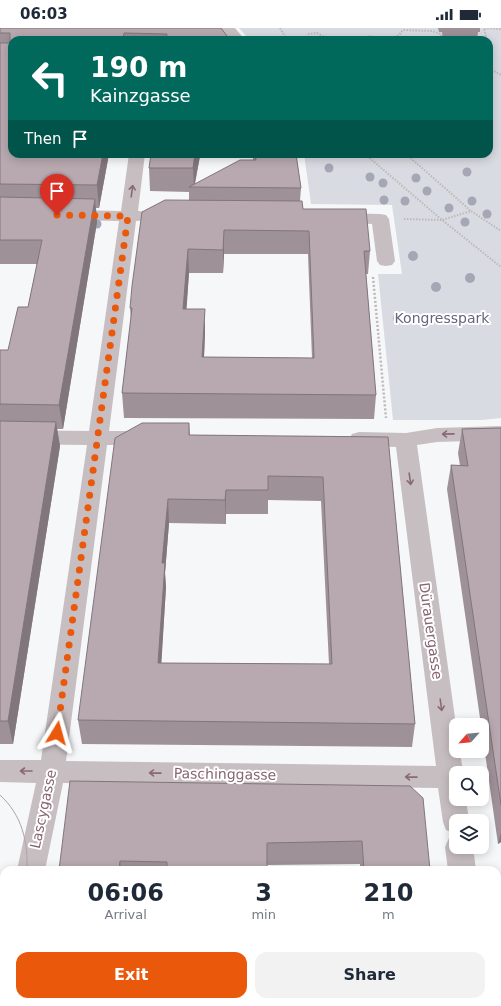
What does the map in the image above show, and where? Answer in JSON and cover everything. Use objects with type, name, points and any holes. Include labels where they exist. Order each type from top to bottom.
[{"type":"street","points":[[227,28],[234,36]]},
{"type":"street","name":"Lascygasse","points":[[32,866],[52,771],[136,158]]},
{"type":"street","points":[[53,215],[160,216]]},
{"type":"street","points":[[325,218],[380,218],[386,261]]},
{"type":"street","points":[[343,439],[406,440],[437,434],[501,433]]},
{"type":"street","points":[[0,437],[165,438]]},
{"type":"street","name":"Dürauergasse","points":[[406,440],[449,769]]},
{"type":"street","name":"Paschinggasse","points":[[0,771],[449,777]]},
{"type":"street","points":[[460,854],[461,866]]},
{"type":"path","points":[[486,36],[484,28],[501,29]]},
{"type":"path","points":[[396,36],[403,29],[432,31],[441,34],[441,36]]},
{"type":"path","points":[[308,34],[317,34],[321,36]]},
{"type":"path","points":[[370,158],[442,220],[501,267]]},
{"type":"path","points":[[411,158],[471,211],[501,231]]},
{"type":"path","points":[[380,218],[442,220],[471,211]]},
{"type":"path","points":[[386,261],[372,274],[387,424]]},
{"type":"green space","name":"Kongresspark","points":[[239,28],[501,28],[501,418],[482,420],[393,420],[378,274],[402,274],[392,205],[311,204],[305,158],[493,158],[493,36],[246,36]]},
{"type":"building","points":[[0,28],[221,28],[227,36],[167,36],[167,34],[124,33],[124,36],[10,36],[10,33],[0,33]]},
{"type":"building","points":[[0,43],[8,43],[8,158],[102,158],[97,185],[0,184]]},
{"type":"building","points":[[150,158],[194,158],[193,168],[149,168]]},
{"type":"building","points":[[256,158],[297,158],[301,188],[189,187],[240,160],[256,160]]},
{"type":"building","points":[[0,197],[95,199],[59,405],[0,404],[0,350],[8,350],[18,307],[28,307],[42,240],[0,240]]},
{"type":"building","points":[[165,200],[302,201],[303,209],[366,209],[370,251],[364,251],[376,395],[122,393],[132,308],[130,308],[132,286],[142,212]],"holes":[[[224,230],[309,231],[314,358],[202,357],[205,309],[183,309],[188,249],[223,250]]]},
{"type":"building","points":[[0,421],[56,422],[8,721],[0,721]]},
{"type":"building","points":[[142,423],[189,423],[189,435],[388,437],[415,724],[78,720],[115,438]],"holes":[[[268,476],[323,477],[332,664],[158,663],[165,563],[162,563],[168,499],[225,500],[226,490],[268,490]]]},
{"type":"building","points":[[501,428],[501,805],[451,465],[468,466],[462,429]]},
{"type":"building","points":[[70,781],[410,786],[423,798],[430,866],[364,866],[362,841],[267,843],[267,866],[167,866],[167,862],[120,861],[119,866],[59,866]]},
{"type":"tram line","points":[[0,795],[14,811],[22,829],[25,839],[27,866]]},
{"type":"route","points":[[57,215],[128,216],[57,733]]}]
